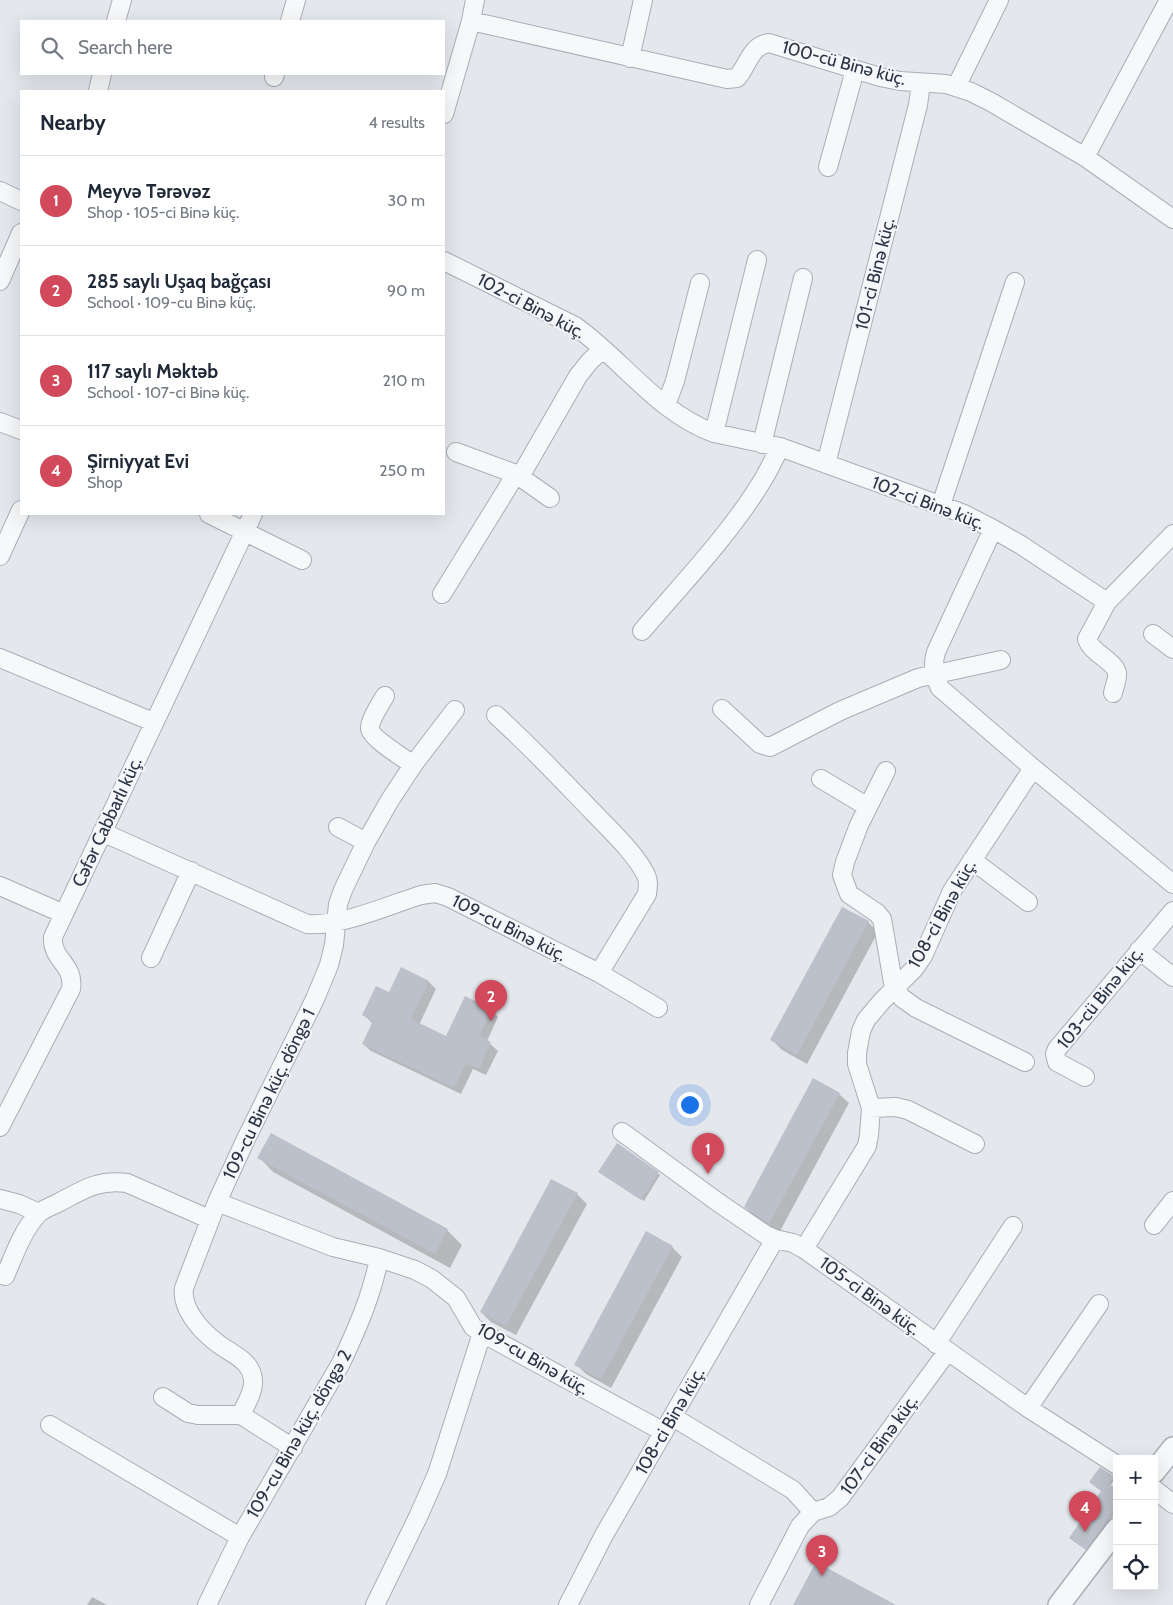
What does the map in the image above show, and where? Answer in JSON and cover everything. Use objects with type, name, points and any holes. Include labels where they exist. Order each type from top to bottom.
[{"type":"street","points":[[116,20],[122,0]]},
{"type":"street","points":[[290,20],[296,0]]},
{"type":"street","points":[[445,111],[476,0]]},
{"type":"street","points":[[630,58],[643,0]]},
{"type":"street","points":[[956,86],[999,0]]},
{"type":"street","points":[[1085,157],[1170,0]]},
{"type":"street","name":"100-cü Binə küç.","points":[[471,21],[727,79],[737,78],[754,49],[762,44],[769,43],[893,80],[956,86],[991,102],[1085,157],[1173,219]]},
{"type":"street","points":[[828,167],[855,70]]},
{"type":"street","points":[[98,90],[102,75]]},
{"type":"street","name":"101-ci Binə küç.","points":[[826,464],[918,105],[921,83]]},
{"type":"street","points":[[0,191],[20,201]]},
{"type":"street","points":[[0,281],[20,235]]},
{"type":"street","points":[[714,433],[757,260]]},
{"type":"street","name":"102-ci Binə küç.","points":[[445,261],[559,318],[589,336],[651,395],[689,421],[714,433],[780,447],[941,505],[993,528],[936,652],[933,664],[934,674]]},
{"type":"street","points":[[762,444],[803,278]]},
{"type":"street","points":[[941,505],[1015,282]]},
{"type":"street","points":[[666,405],[675,381],[700,284]]},
{"type":"street","points":[[516,474],[520,475],[578,376],[603,349]]},
{"type":"street","points":[[0,422],[20,430]]},
{"type":"street","points":[[642,632],[749,502],[765,477],[780,447]]},
{"type":"street","points":[[456,452],[516,474],[550,498]]},
{"type":"street","points":[[442,594],[516,474]]},
{"type":"street","points":[[0,556],[20,512]]},
{"type":"street","points":[[211,515],[302,560]]},
{"type":"street","name":"Cəfər Cabbarlı küç.","points":[[0,1128],[71,989],[72,979],[70,972],[54,950],[52,944],[53,937],[253,515]]},
{"type":"street","points":[[993,528],[1107,602]]},
{"type":"street","points":[[1113,693],[1118,675],[1116,669],[1089,644],[1087,639],[1107,602],[1173,534]]},
{"type":"street","points":[[1153,634],[1173,649]]},
{"type":"street","points":[[0,658],[153,722]]},
{"type":"street","points":[[722,710],[760,744],[770,747],[840,711],[918,678],[1001,660]]},
{"type":"street","points":[[934,674],[940,688],[949,697],[1173,884]]},
{"type":"street","points":[[385,696],[370,729],[374,736],[413,765]]},
{"type":"street","name":"109-cu Binə küç. döngə 1","points":[[241,1415],[251,1392],[253,1382],[247,1364],[216,1343],[204,1331],[187,1309],[183,1296],[184,1288],[209,1219],[315,999],[329,965],[334,946],[338,904],[343,890],[366,842],[390,800],[413,765],[455,710]]},
{"type":"street","points":[[496,715],[538,755],[613,833],[646,875],[648,883],[647,894],[599,973]]},
{"type":"street","name":"108-ci Binə küç.","points":[[804,1249],[867,1146],[870,1108],[857,1064],[861,1031],[866,1020],[894,988],[914,969],[923,956],[952,891],[1033,768]]},
{"type":"street","points":[[886,771],[868,806],[845,862],[842,875],[850,894],[877,913],[882,919],[894,988],[902,998],[916,1008],[1025,1062]]},
{"type":"street","points":[[821,780],[868,806]]},
{"type":"street","points":[[338,827],[366,842]]},
{"type":"street","name":"109-cu Binə küç.","points":[[102,832],[307,924],[321,925],[336,922],[422,895],[435,893],[448,897],[599,973],[658,1008]]},
{"type":"street","points":[[972,860],[1028,902]]},
{"type":"street","points":[[151,958],[191,871]]},
{"type":"street","points":[[0,886],[64,914]]},
{"type":"street","name":"103-cü Binə küç.","points":[[1085,1077],[1057,1062],[1055,1054],[1057,1049],[1173,911]]},
{"type":"street","points":[[1139,950],[1173,977]]},
{"type":"street","points":[[870,1108],[908,1110],[975,1144]]},
{"type":"street","name":"105-ci Binə küç.","points":[[622,1132],[719,1204],[766,1235],[793,1243],[804,1249],[1028,1408],[1113,1462]]},
{"type":"street","points":[[5,1276],[26,1231],[39,1213],[98,1183],[127,1183],[209,1219]]},
{"type":"street","points":[[0,1199],[19,1204],[39,1213]]},
{"type":"street","points":[[1154,1225],[1173,1201]]},
{"type":"street","name":"109-cu Binə küç.","points":[[217,1202],[333,1247],[408,1267],[432,1279],[456,1298],[473,1327],[482,1333],[664,1432]]},
{"type":"street","name":"107-ci Binə küç.","points":[[759,1605],[800,1526],[813,1512],[829,1507],[840,1498],[942,1348],[1013,1226]]},
{"type":"street","name":"108-ci Binə küç.","points":[[568,1605],[604,1535],[776,1239]]},
{"type":"street","name":"109-cu Binə küç. döngə 2","points":[[207,1605],[240,1537],[342,1364],[374,1284],[379,1258]]},
{"type":"street","points":[[1028,1408],[1099,1304]]},
{"type":"street","points":[[375,1605],[437,1474],[482,1333]]},
{"type":"street","points":[[163,1397],[188,1413],[198,1415],[241,1415],[292,1448]]},
{"type":"street","points":[[673,1417],[793,1490],[813,1512]]},
{"type":"street","points":[[50,1426],[240,1537]]},
{"type":"street","points":[[1158,1467],[1173,1448]]},
{"type":"street","points":[[1158,1492],[1173,1504]]},
{"type":"street","points":[[1059,1605],[1113,1534]]},
{"type":"building","points":[[842,907],[869,921],[797,1055],[770,1040]]},
{"type":"building","points":[[401,967],[429,981],[411,1019],[446,1036],[465,996],[492,1009],[479,1036],[491,1042],[479,1069],[466,1063],[454,1088],[362,1044],[373,1021],[362,1015],[376,986],[389,992]]},
{"type":"building","points":[[813,1078],[840,1093],[769,1224],[744,1207]]},
{"type":"building","points":[[271,1133],[448,1229],[435,1254],[257,1158]]},
{"type":"building","points":[[617,1143],[659,1172],[641,1200],[598,1172]]},
{"type":"building","points":[[551,1179],[578,1193],[506,1326],[480,1312]]},
{"type":"building","points":[[646,1231],[673,1246],[601,1379],[574,1365]]},
{"type":"building","points":[[1100,1467],[1113,1475],[1109,1484],[1113,1486],[1113,1511],[1086,1550],[1069,1538],[1101,1491],[1089,1482]]},
{"type":"building","points":[[816,1562],[896,1605],[793,1605]]},
{"type":"place","name":"285 saylı Uşaq bağçası","points":[[491,1021]]},
{"type":"place","name":"Meyvə Tərəvəz","points":[[708,1174]]},
{"type":"place","name":"Şirniyyat Evi","points":[[1085,1532]]},
{"type":"place","name":"117 saylı Məktəb","points":[[822,1576]]}]
